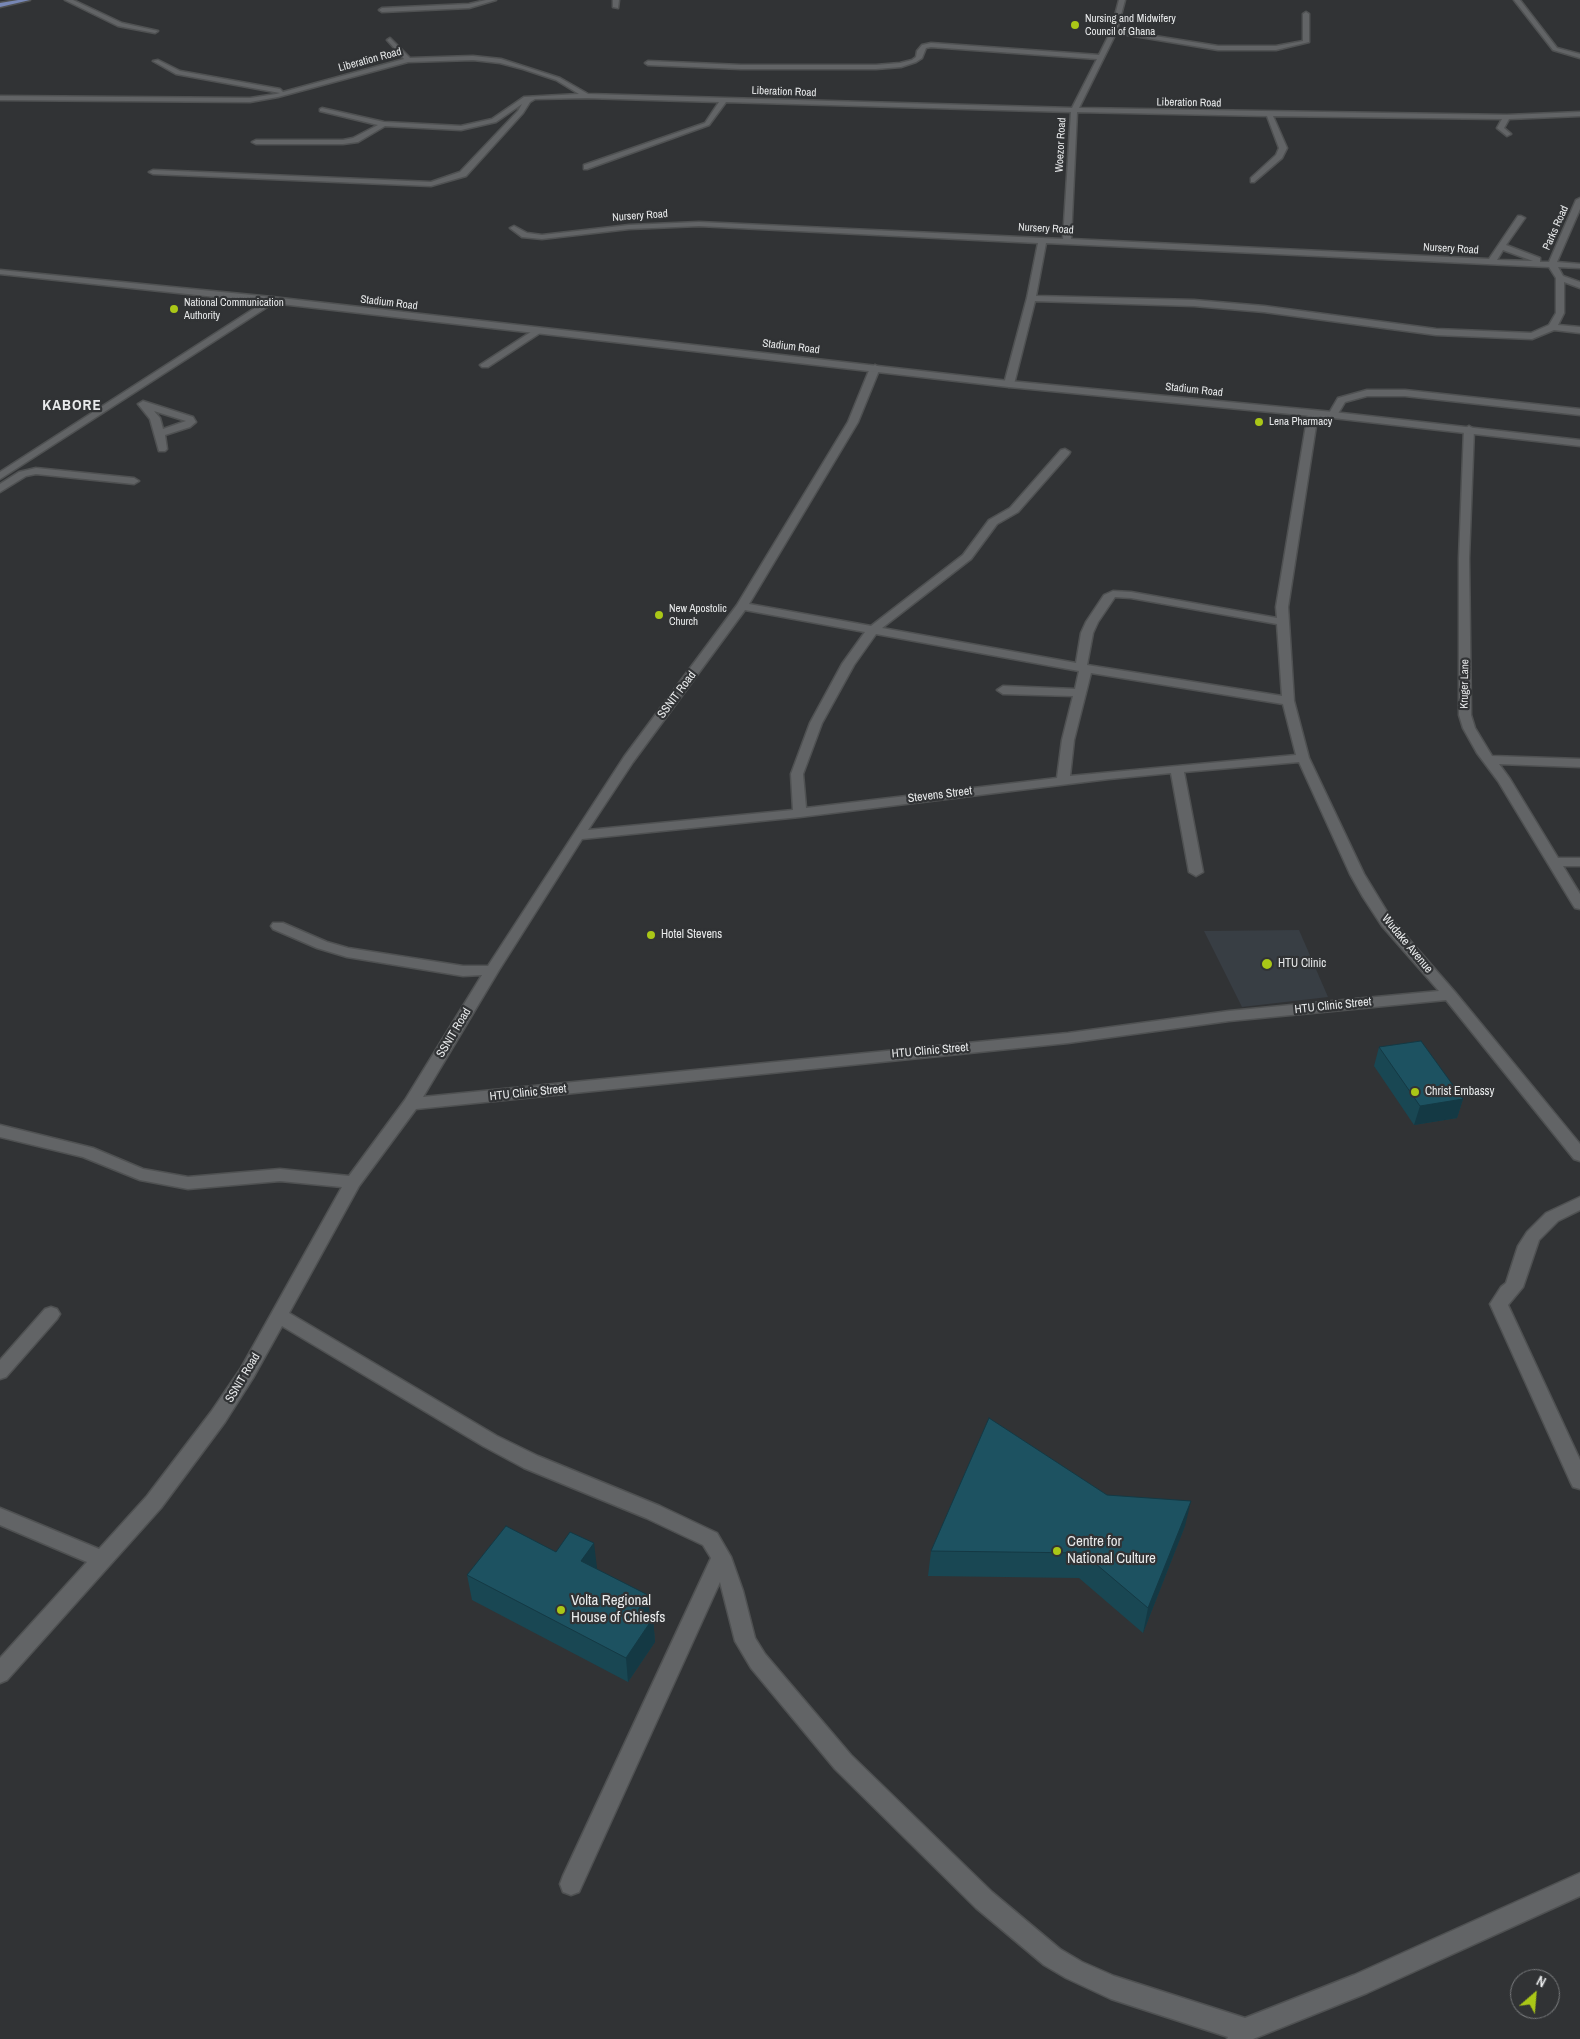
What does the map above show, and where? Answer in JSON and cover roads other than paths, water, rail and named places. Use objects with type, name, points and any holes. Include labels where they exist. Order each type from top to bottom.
[{"type":"main road","points":[[0,3],[9,0]]},
{"type":"main road","points":[[0,3],[27,0]]},
{"type":"street","points":[[68,0],[120,25],[155,31]]},
{"type":"street","points":[[382,10],[469,6],[493,0]]},
{"type":"street","name":"Woezor Road","points":[[1068,242],[1074,111],[1114,31],[1122,0]]},
{"type":"street","points":[[1518,0],[1555,49],[1580,56]]},
{"type":"street","points":[[1114,31],[1211,48],[1241,50],[1276,48],[1306,42],[1306,14]]},
{"type":"street","points":[[390,40],[408,60]]},
{"type":"street","points":[[648,63],[760,68],[876,67],[901,65],[914,61],[919,58],[920,51],[924,46],[931,45],[1102,57]]},
{"type":"street","name":"Liberation Road","points":[[0,98],[250,100],[288,93],[408,60],[473,58],[501,61],[558,79],[588,96],[1074,111],[1506,116],[1580,114]]},
{"type":"street","points":[[156,61],[178,73],[288,93]]},
{"type":"street","points":[[322,110],[384,124],[461,128],[494,121],[521,100],[534,97],[588,96]]},
{"type":"street","points":[[152,172],[431,184],[464,174],[521,112],[527,101],[534,97]]},
{"type":"street","points":[[588,166],[708,124],[724,100]]},
{"type":"street","points":[[1254,180],[1279,156],[1283,148],[1269,114]]},
{"type":"street","points":[[1506,116],[1500,128],[1507,134]]},
{"type":"street","points":[[256,142],[343,142],[355,140],[384,124]]},
{"type":"street","name":"Parks Road","points":[[1549,265],[1580,200]]},
{"type":"street","points":[[1491,262],[1521,218]]},
{"type":"street","name":"Nursery Road","points":[[514,228],[525,235],[542,237],[629,227],[699,224],[1580,266]]},
{"type":"street","points":[[1009,384],[1031,298],[1043,240]]},
{"type":"street","points":[[1501,246],[1549,265],[1560,278],[1580,285]]},
{"type":"street","name":"Stadium Road","points":[[0,272],[272,300],[1009,384],[1314,413],[1580,443]]},
{"type":"street","points":[[1553,327],[1560,314],[1560,278]]},
{"type":"street","points":[[1031,298],[1194,303],[1436,332],[1516,337],[1532,336],[1553,327],[1580,330]]},
{"type":"street","points":[[0,476],[272,300]]},
{"type":"street","points":[[485,365],[537,330]]},
{"type":"street","name":"SSNIT Road","points":[[0,1673],[154,1502],[218,1417],[248,1373],[278,1315],[354,1182],[411,1104],[492,970],[578,834],[628,760],[742,606],[843,440],[853,422],[875,368]]},
{"type":"street","points":[[132,392],[155,418],[160,433],[162,449]]},
{"type":"street","points":[[1333,415],[1340,400],[1367,393],[1405,393],[1580,412]]},
{"type":"street","points":[[143,404],[190,419],[192,422],[160,433]]},
{"type":"street","name":"Wudake Avenue","points":[[1314,413],[1282,606],[1288,701],[1304,758],[1370,898],[1387,923],[1450,995],[1580,1155]]},
{"type":"street","name":"Kruger Lane","points":[[1469,430],[1464,558],[1465,715],[1474,737],[1504,779],[1580,905]]},
{"type":"street","points":[[800,813],[797,774],[816,723],[848,664],[873,630],[967,556],[993,522],[1014,510],[1065,452]]},
{"type":"street","points":[[0,489],[23,474],[36,471],[134,481]]},
{"type":"street","points":[[1064,780],[1068,740],[1079,693],[1087,632],[1108,597],[1113,594],[1131,595],[1283,622]]},
{"type":"street","points":[[742,606],[986,652],[1288,701]]},
{"type":"street","points":[[1003,690],[1079,693]]},
{"type":"street","name":"Stevens Street","points":[[578,834],[800,813],[1064,780],[1304,758]]},
{"type":"street","points":[[1490,760],[1580,763]]},
{"type":"street","points":[[1177,770],[1196,872]]},
{"type":"street","points":[[1554,862],[1580,862]]},
{"type":"street","points":[[278,926],[322,945],[347,952],[463,971],[492,970]]},
{"type":"street","name":"HTU Clinic Street","points":[[411,1104],[1068,1038],[1230,1016],[1450,995]]},
{"type":"street","points":[[0,1131],[87,1152],[140,1174],[188,1183],[280,1175],[354,1182]]},
{"type":"street","points":[[1580,1203],[1552,1217],[1533,1236],[1527,1246],[1514,1286],[1507,1292],[1500,1304],[1580,1481]]},
{"type":"street","points":[[0,1372],[51,1314]]},
{"type":"street","points":[[278,1315],[424,1404],[490,1441],[531,1462],[653,1512],[710,1539],[720,1558],[733,1592],[745,1640],[758,1661],[843,1762],[984,1900],[1034,1943],[1074,1970],[1111,1987],[1242,2034],[1359,1985],[1580,1884]]},
{"type":"street","points":[[0,1516],[103,1560]]},
{"type":"street","points":[[571,1884],[720,1558]]},
{"type":"place","name":"Nursing and Midwifery Council of Ghana","points":[[1075,25]]},
{"type":"place","name":"National Communication Authority","points":[[174,309]]},
{"type":"place","name":"Lena Pharmacy","points":[[1259,422]]},
{"type":"place","name":"New Apostolic Church","points":[[659,615]]},
{"type":"place","name":"Hotel Stevens","points":[[651,935]]},
{"type":"place","name":"HTU Clinic","points":[[1267,964]]},
{"type":"place","name":"Christ Embassy","points":[[1415,1092]]},
{"type":"place","name":"Centre for National Culture","points":[[1057,1551]]},
{"type":"place","name":"Volta Regional House of Chiesfs","points":[[561,1610]]},
{"type":"district","name":"KABORE","points":[[72,406]]}]
